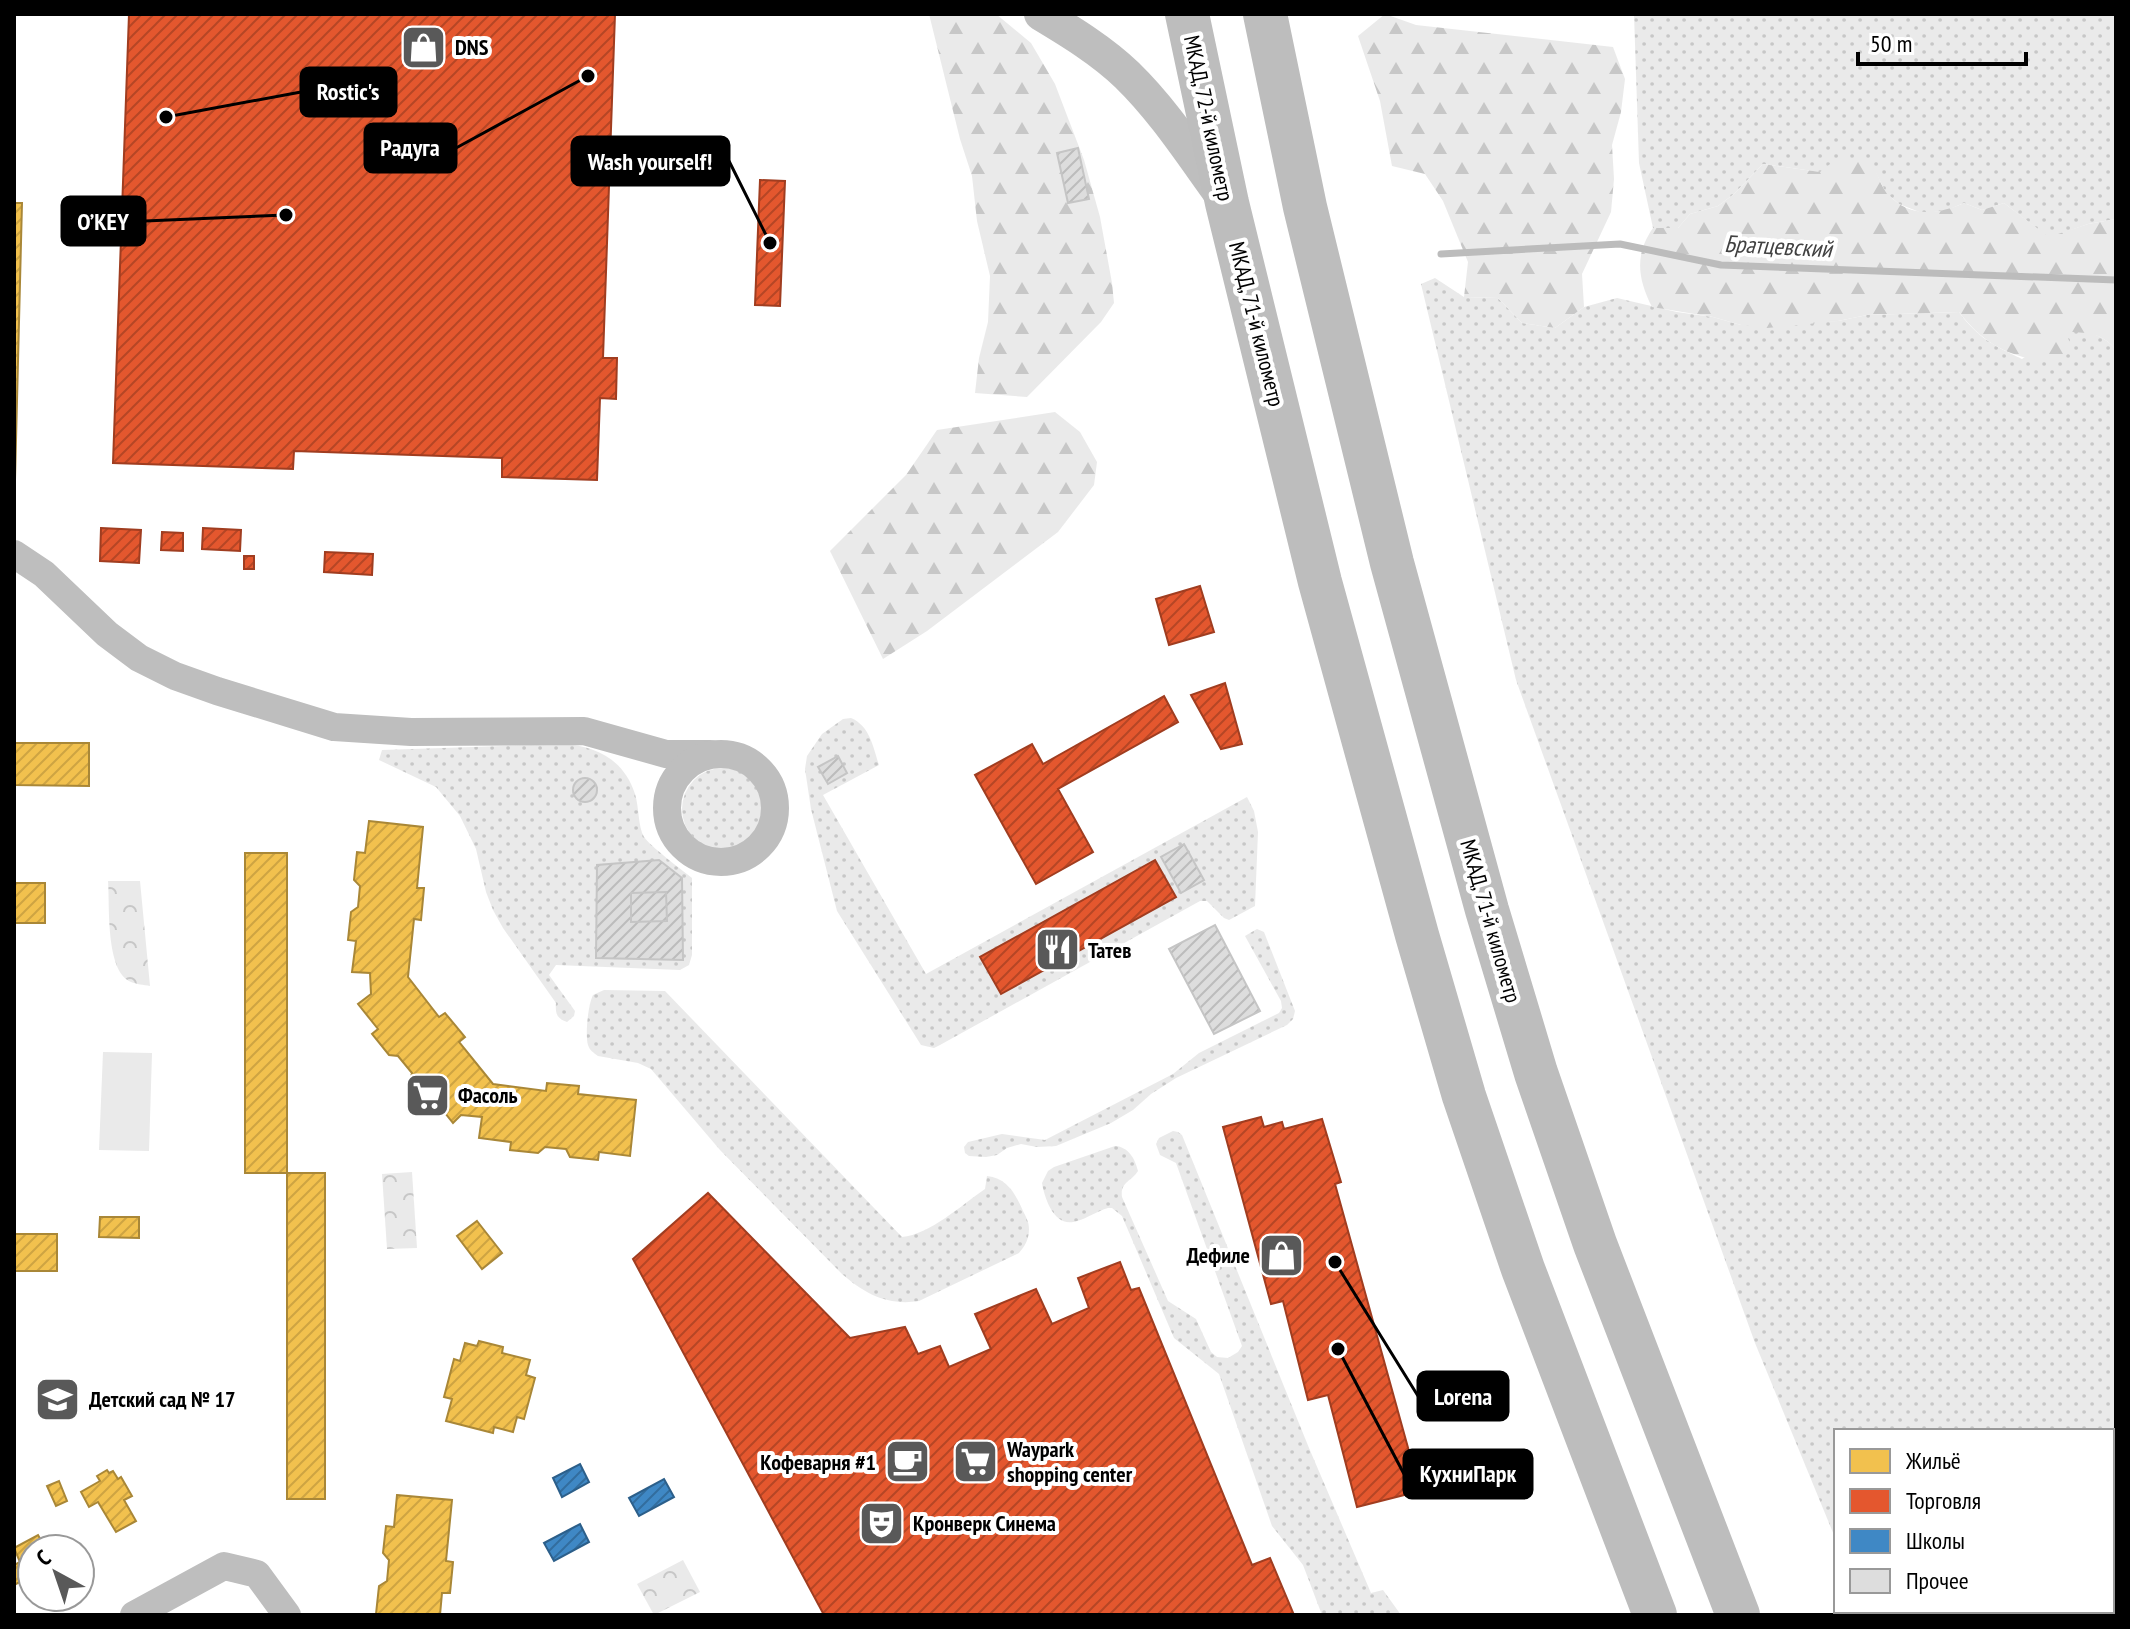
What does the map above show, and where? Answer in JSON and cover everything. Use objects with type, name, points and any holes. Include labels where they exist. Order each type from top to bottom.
[{"type":"highway","name":"МКАД, 72-й километр","points":[[1187,14],[1229,213]]},
{"type":"highway","name":"МКАД, 71-й километр","points":[[1265,14],[1305,207],[1392,563],[1487,910],[1536,1073],[1595,1244],[1738,1615]]},
{"type":"highway","name":"МКАД, 71-й километр","points":[[1229,213],[1320,582],[1464,1096],[1523,1269],[1655,1615]]},
{"type":"street","points":[[1041,14],[1125,73],[1160,111],[1229,213]]},
{"type":"street","points":[[14,554],[44,574],[107,634],[139,658],[175,676],[334,727],[411,732],[584,731],[666,754],[710,754],[731,754],[750,762],[766,776],[774,796],[775,818],[766,839],[753,852],[736,861],[704,860],[691,854],[677,841],[668,821],[668,796],[675,778],[689,763],[710,754]]},
{"type":"street","points":[[619,740],[654,770],[668,796]]},
{"type":"street","points":[[134,1615],[224,1566],[257,1574],[287,1615]]},
{"type":"green space","points":[[929,14],[996,14],[1031,43],[1055,84],[1084,160],[1100,217],[1114,303],[1101,322],[1027,397],[975,393],[988,322],[990,276],[977,221],[972,176]]},
{"type":"green space","points":[[1385,14],[1416,25],[1613,47],[1625,79],[1621,112],[1612,145],[1614,179],[1611,212],[1582,274],[1584,307],[1555,328],[1522,323],[1498,298],[1464,297],[1468,262],[1443,201],[1425,174],[1392,166],[1380,101],[1358,36]]},
{"type":"green space","points":[[1634,14],[2116,14],[2116,219],[2088,224],[2049,238],[2004,203],[1982,210],[1964,203],[1945,211],[1922,213],[1899,204],[1886,193],[1876,173],[1820,172],[1763,164],[1718,206],[1690,214],[1678,228],[1653,228],[1639,163]]},
{"type":"green space","points":[[1863,157],[1888,194],[1914,211],[1934,212],[1964,203],[1982,210],[2004,203],[2049,237],[2088,224],[2116,219],[2116,350],[2099,337],[2065,332],[2073,349],[2057,363],[2027,358],[1991,343],[1959,312],[1867,315],[1767,328],[1652,307],[1640,267],[1643,248],[1653,228],[1678,228],[1690,214],[1718,206],[1763,164],[1820,172],[1834,161]]},
{"type":"green space","points":[[1435,278],[1464,297],[1498,298],[1522,323],[1555,328],[1584,307],[1617,298],[1741,325],[1838,321],[1867,315],[1959,312],[1987,340],[2022,359],[2052,338],[2069,331],[2091,333],[2116,350],[2116,1615],[1866,1615],[2114,1613],[2114,1429],[1834,1429],[1834,1535],[1755,1343],[1516,680],[1421,284]]},
{"type":"green space","points":[[1055,412],[1080,432],[1097,462],[1094,485],[1058,532],[927,631],[883,659],[830,551],[906,475],[937,430]]},
{"type":"green space","points":[[851,718],[867,732],[879,765],[823,795],[926,974],[1247,797],[1254,811],[1258,832],[1255,906],[1229,920],[1207,901],[1200,901],[940,1045],[934,1048],[921,1045],[837,911],[811,809],[805,769],[807,756],[822,734],[843,719]]},
{"type":"green space","points":[[563,744],[587,748],[608,757],[630,782],[644,837],[692,878],[692,955],[689,965],[680,970],[556,965],[549,975],[575,1011],[567,1022],[561,1019],[556,1013],[556,1003],[493,910],[476,849],[460,816],[436,787],[379,760],[382,750]],"holes":[[[659,860],[682,878],[683,960],[596,958],[597,866]]]},
{"type":"green space","points":[[723,768],[739,771],[752,780],[761,793],[764,809],[761,825],[752,838],[739,847],[723,850],[707,847],[694,838],[685,825],[682,809],[685,793],[694,780],[707,771]]},
{"type":"green space","points":[[108,881],[140,881],[150,986],[131,982],[117,965],[110,936]]},
{"type":"green space","points":[[1257,929],[1264,932],[1295,1011],[1287,1025],[1176,1078],[1111,1123],[1056,1146],[1021,1144],[986,1157],[965,1153],[964,1147],[968,1142],[1002,1134],[1045,1140],[1173,1074],[1199,1053],[1279,1013],[1281,1001],[1245,936]]},
{"type":"green space","points":[[604,990],[665,991],[902,1237],[923,1231],[956,1210],[985,1189],[987,1176],[1005,1183],[1017,1198],[1028,1224],[1025,1245],[1019,1253],[919,1301],[887,1300],[859,1287],[842,1274],[720,1150],[651,1069],[638,1063],[598,1056],[591,1050],[587,1034],[590,1006],[593,995]]},
{"type":"green space","points":[[103,1052],[152,1053],[149,1151],[99,1150]]},
{"type":"green space","points":[[1173,1131],[1182,1135],[1371,1593],[1383,1590],[1401,1615],[1322,1615],[1303,1565],[1272,1526],[1219,1374],[1174,1338],[1122,1216],[1108,1208],[1069,1222],[1057,1217],[1049,1205],[1042,1183],[1048,1171],[1115,1146],[1128,1151],[1138,1171],[1124,1185],[1122,1197],[1168,1301],[1196,1319],[1211,1352],[1217,1357],[1228,1358],[1242,1346],[1176,1163],[1160,1155],[1156,1144],[1159,1138]]},
{"type":"green space","points":[[412,1172],[417,1248],[387,1249],[382,1174]]},
{"type":"green space","points":[[683,1560],[700,1592],[654,1615],[637,1584]]},
{"type":"building: Жильё","points":[[14,203],[22,203],[15,480],[14,480]]},
{"type":"building: Жильё","points":[[14,743],[89,743],[89,786],[14,785]]},
{"type":"building: Жильё","points":[[369,821],[423,827],[417,888],[424,888],[421,920],[414,919],[408,977],[439,1017],[445,1013],[465,1037],[459,1042],[493,1084],[546,1091],[547,1083],[579,1086],[578,1094],[636,1100],[630,1156],[599,1152],[598,1160],[570,1157],[566,1149],[545,1147],[538,1153],[510,1150],[511,1142],[479,1138],[482,1117],[461,1115],[453,1123],[433,1098],[427,1103],[410,1081],[412,1073],[398,1056],[389,1055],[372,1034],[378,1029],[358,1004],[371,994],[370,973],[352,972],[356,941],[348,940],[351,912],[358,907],[360,886],[354,880],[357,852],[365,853]]},
{"type":"building: Жильё","points":[[245,853],[287,853],[287,1173],[245,1173]]},
{"type":"building: Жильё","points":[[14,883],[45,883],[45,923],[14,923]]},
{"type":"building: Жильё","points":[[287,1173],[325,1173],[325,1499],[287,1499]]},
{"type":"building: Жильё","points":[[100,1217],[139,1217],[139,1238],[99,1237]]},
{"type":"building: Жильё","points":[[477,1221],[502,1253],[482,1269],[457,1236]]},
{"type":"building: Жильё","points":[[14,1234],[57,1234],[57,1271],[14,1271]]},
{"type":"building: Жильё","points":[[479,1341],[503,1347],[502,1353],[530,1360],[526,1375],[535,1378],[524,1419],[517,1417],[513,1432],[494,1427],[493,1433],[446,1421],[452,1399],[444,1397],[454,1359],[460,1361],[465,1343],[477,1346]]},
{"type":"building: Жильё","points":[[107,1470],[109,1473],[113,1471],[118,1479],[121,1477],[132,1496],[124,1500],[136,1521],[116,1532],[98,1502],[89,1507],[81,1492],[100,1481],[97,1476]]},
{"type":"building: Жильё","points":[[59,1481],[67,1501],[56,1506],[47,1486]]},
{"type":"building: Жильё","points":[[397,1495],[452,1500],[446,1561],[453,1562],[450,1593],[442,1593],[440,1615],[376,1614],[379,1586],[387,1581],[389,1560],[383,1553],[386,1526],[394,1527]]},
{"type":"building: Торговля","points":[[129,14],[615,14],[603,358],[617,358],[616,399],[600,398],[597,480],[502,477],[502,458],[294,451],[293,469],[113,463]]},
{"type":"building: Торговля","points":[[760,180],[785,181],[780,306],[755,305]]},
{"type":"building: Торговля","points":[[101,528],[141,530],[139,563],[100,561]]},
{"type":"building: Торговля","points":[[203,528],[241,530],[240,551],[202,549]]},
{"type":"building: Торговля","points":[[162,532],[183,533],[183,551],[161,550]]},
{"type":"building: Торговля","points":[[325,552],[373,554],[372,575],[324,572]]},
{"type":"building: Торговля","points":[[244,556],[254,556],[254,569],[244,569]]},
{"type":"building: Торговля","points":[[1200,586],[1214,632],[1169,645],[1156,599]]},
{"type":"building: Торговля","points":[[1225,683],[1242,744],[1221,749],[1191,695]]},
{"type":"building: Торговля","points":[[1164,696],[1178,722],[1058,789],[1093,852],[1036,884],[975,775],[1032,744],[1043,764]]},
{"type":"building: Торговля","points":[[1155,860],[1176,897],[1001,994],[980,957]]},
{"type":"building: Торговля","points":[[1261,1117],[1264,1127],[1282,1122],[1284,1129],[1322,1119],[1341,1182],[1335,1184],[1420,1491],[1357,1507],[1328,1395],[1308,1400],[1283,1301],[1271,1304],[1223,1127]]},
{"type":"building: Торговля","name":"Waypark shopping center","points":[[708,1193],[850,1338],[905,1327],[918,1354],[940,1346],[949,1367],[991,1349],[975,1314],[1036,1289],[1052,1324],[1089,1308],[1078,1278],[1120,1262],[1131,1290],[1139,1288],[1252,1565],[1270,1558],[1294,1615],[824,1615],[633,1259]]},
{"type":"building: Школы","points":[[580,1464],[589,1482],[562,1497],[553,1478]]},
{"type":"building: Школы","points":[[664,1479],[674,1497],[639,1516],[629,1498]]},
{"type":"building: Школы","points":[[580,1524],[589,1542],[554,1561],[544,1543]]},
{"type":"building: Прочее","points":[[1078,148],[1089,199],[1068,203],[1057,153]]},
{"type":"building: Прочее","points":[[838,756],[847,773],[828,784],[818,767]]},
{"type":"building: Прочее","points":[[585,778],[596,785],[597,790],[590,801],[585,802],[574,795],[573,790],[580,779]]},
{"type":"building: Прочее","points":[[1184,844],[1204,880],[1181,893],[1161,857]]},
{"type":"building: Прочее","points":[[659,860],[682,878],[683,960],[596,958],[597,865]]},
{"type":"building: Прочее","points":[[666,892],[667,921],[631,922],[631,893]]},
{"type":"building: Прочее","points":[[1215,925],[1260,1011],[1214,1034],[1169,949]]},
{"type":"waterway","name":"Братцевский","points":[[1441,254],[1620,244],[1721,265],[2116,280]]},
{"type":"place","name":"DNS","points":[[424,47]]},
{"type":"place","name":"Радуга","points":[[588,76]]},
{"type":"place","name":"Rostic's","points":[[166,117]]},
{"type":"place","name":"O’KEY","points":[[286,215]]},
{"type":"place","name":"Wash yourself!","points":[[770,243]]},
{"type":"place","name":"Татев","points":[[1057,950]]},
{"type":"place","name":"Фасоль","points":[[427,1095]]},
{"type":"place","name":"Дефиле","points":[[1281,1255]]},
{"type":"place","name":"Lorena","points":[[1335,1262]]},
{"type":"place","name":"КухниПарк","points":[[1338,1349]]},
{"type":"place","name":"Детский сад № 17","points":[[58,1399]]},
{"type":"place","name":"Кофеварня #1","points":[[907,1462]]},
{"type":"place","name":"Waypark shopping center","points":[[976,1462]]},
{"type":"place","name":"Кронверк Синема","points":[[882,1523]]}]
